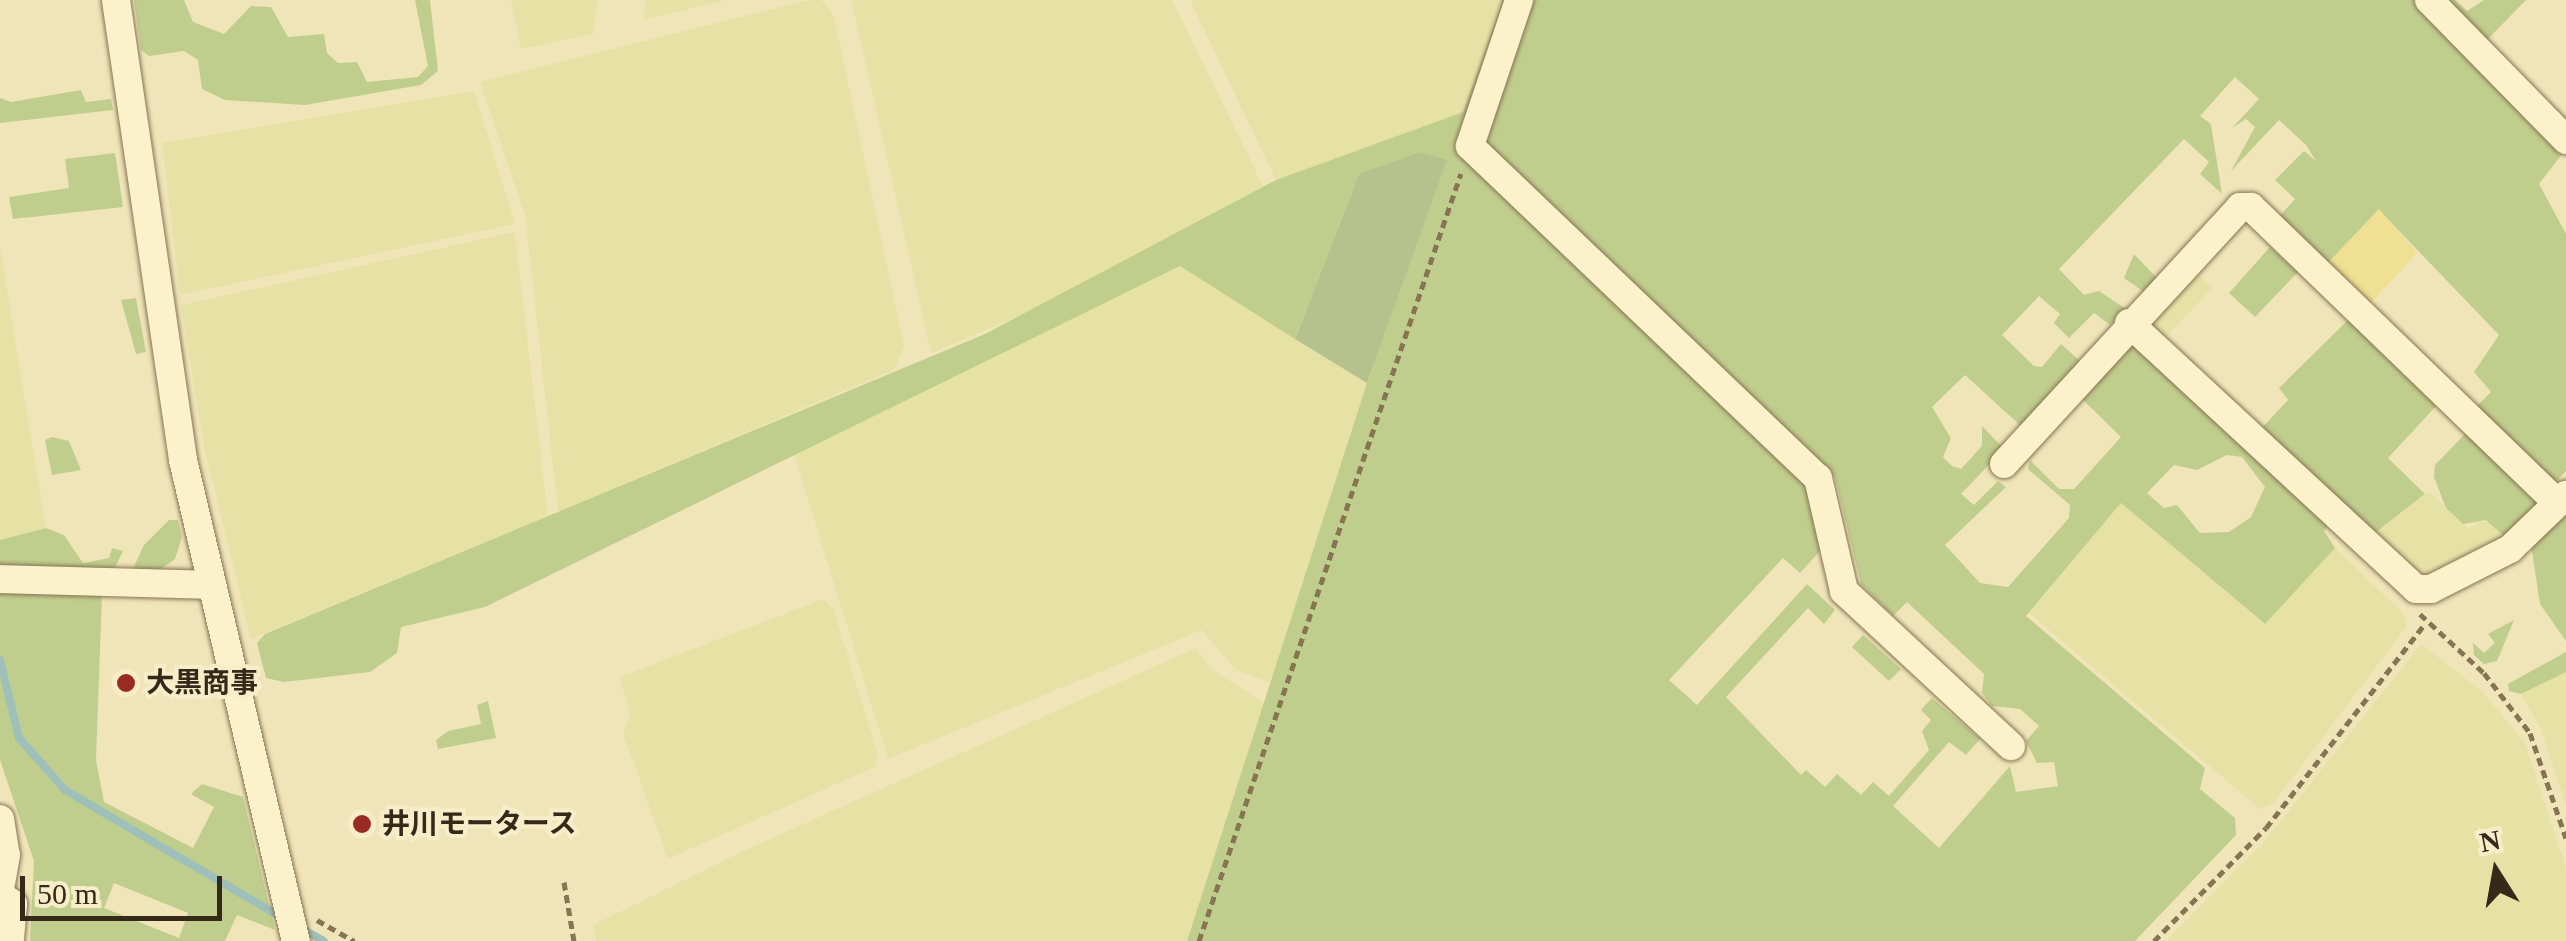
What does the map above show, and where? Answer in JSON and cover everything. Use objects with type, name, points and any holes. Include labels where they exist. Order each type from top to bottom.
[{"type":"street","points":[[116,0],[164,352],[210,585],[296,941]]},
{"type":"street","points":[[1518,0],[1470,146],[1818,478],[1844,591],[2011,746]]},
{"type":"street","points":[[2430,0],[2566,140]]},
{"type":"street","points":[[2004,464],[2129,323],[2240,207],[2251,207],[2562,499],[2510,549],[2431,589],[2416,589],[2129,323]]},
{"type":"street","points":[[0,579],[210,585]]},
{"type":"street","points":[[0,819],[6,855],[0,892],[12,904],[10,941]]},
{"type":"path","points":[[1199,941],[1342,506],[1470,146]]},
{"type":"path","points":[[2416,589],[2425,624],[2484,673],[2530,733],[2566,838]]},
{"type":"path","points":[[2154,941],[2266,828],[2425,624]]},
{"type":"path","points":[[564,882],[574,941]]},
{"type":"shaded area","points":[[511,0],[598,0],[593,34],[521,49]]},
{"type":"shaded area","points":[[645,0],[726,0],[644,20]]},
{"type":"shaded area","points":[[821,0],[834,16],[904,346],[895,369],[558,512],[525,215],[480,82]]},
{"type":"shaded area","points":[[851,0],[1172,0],[1263,186],[1066,296],[931,353]]},
{"type":"shaded area","points":[[1190,0],[1503,0],[1463,112],[1276,180]]},
{"type":"shaded area","points":[[474,91],[515,224],[180,295],[162,143]]},
{"type":"shaded area","points":[[515,232],[548,516],[251,639],[204,447],[181,305]]},
{"type":"shaded area","points":[[0,246],[46,528],[0,540]]},
{"type":"shaded area","points":[[1181,266],[1367,383],[1272,684],[1236,670],[1202,630],[888,759],[793,451]]},
{"type":"shaded area","points":[[2191,268],[2212,288],[2162,341],[2145,326]]},
{"type":"shaded area","points":[[2429,492],[2468,528],[2486,520],[2507,539],[2429,581],[2415,578],[2371,536]]},
{"type":"shaded area","points":[[2121,503],[2264,624],[2335,548],[2403,613],[2407,626],[2273,803],[2260,809],[2029,613]]},
{"type":"shaded area","points":[[823,599],[833,608],[878,755],[875,767],[668,859],[623,733],[630,715],[620,677]]},
{"type":"shaded area","points":[[2421,644],[2482,691],[2525,743],[2566,868],[2566,941],[2166,941],[2265,841]]},
{"type":"shaded area","points":[[1196,648],[1211,669],[1266,704],[1187,941],[596,941],[593,925],[741,852]]},
{"type":"shaded area","points":[[2566,672],[2566,806],[2541,729],[2521,694]]},
{"type":"green space","points":[[134,0],[184,0],[193,22],[224,34],[251,6],[271,7],[288,37],[324,34],[327,53],[338,63],[357,62],[367,82],[418,77],[428,66],[415,0],[430,0],[438,71],[421,85],[305,105],[225,100],[202,89],[198,60],[184,51],[149,56],[141,50]]},
{"type":"green space","points":[[1503,0],[2422,0],[2566,149],[2539,184],[2566,234],[2566,471],[2553,485],[2474,409],[2491,392],[2474,372],[2499,335],[2379,210],[2325,266],[2277,219],[2295,199],[2275,180],[2304,151],[2316,161],[2306,145],[2279,120],[2231,171],[2255,127],[2246,119],[2232,128],[2259,99],[2235,77],[2200,116],[2211,124],[2222,194],[2200,174],[2209,162],[2184,139],[2059,269],[2084,295],[2099,291],[2126,309],[2110,325],[2094,313],[2069,338],[2054,323],[2060,314],[2039,296],[2002,335],[2034,366],[2042,367],[2061,344],[2080,361],[2022,427],[1965,375],[1932,407],[1951,438],[1943,457],[1952,466],[1961,469],[1982,446],[1982,426],[2004,449],[1961,494],[1974,505],[1998,481],[2006,487],[1945,545],[1980,583],[2008,587],[2069,518],[2070,505],[2028,469],[2030,460],[2059,489],[2074,489],[2121,437],[2076,393],[2128,343],[2144,347],[2388,578],[2328,526],[2324,531],[2335,548],[2265,624],[2121,503],[2026,616],[2205,768],[2200,789],[2235,818],[2236,835],[2135,941],[1187,941],[1367,383],[1440,177],[1371,171],[1354,187],[1295,339],[1180,266],[485,607],[401,627],[397,653],[370,672],[284,682],[266,678],[257,643],[265,634],[985,334],[1276,180],[1463,112]],"holes":[[[1509,169],[1835,477],[1861,584],[1893,616],[1907,602],[1984,674],[1982,693],[1992,706],[2020,709],[2039,726],[2026,741],[2037,763],[2054,762],[2058,786],[2016,792],[2010,766],[1939,848],[1893,806],[1949,742],[1966,755],[1980,739],[1932,698],[1921,710],[1931,720],[1922,731],[1929,750],[1889,796],[1873,782],[1861,795],[1837,774],[1825,787],[1806,770],[1801,775],[1726,697],[1808,608],[1824,624],[1835,610],[1807,584],[1697,705],[1669,680],[1783,558],[1800,573],[1820,551],[1807,483]],[[2227,455],[2242,457],[2265,487],[2251,517],[2229,532],[2200,533],[2177,505],[2164,508],[2147,493],[2174,465],[2197,470]]]},
{"type":"green space","points":[[2443,0],[2455,0],[2467,11],[2484,0],[2526,0],[2485,42]]},
{"type":"green space","points":[[81,90],[86,102],[111,99],[113,110],[0,123],[0,98],[11,102]]},
{"type":"green space","points":[[1420,152],[1447,160],[1367,383],[1295,339],[1359,174]]},
{"type":"green space","points":[[115,153],[123,207],[13,219],[9,197],[69,188],[65,159]]},
{"type":"green space","points":[[2270,247],[2298,272],[2255,317],[2229,293]]},
{"type":"green space","points":[[2134,254],[2157,278],[2144,292],[2124,278]]},
{"type":"green space","points":[[136,298],[146,352],[136,354],[121,300]]},
{"type":"green space","points":[[2350,318],[2439,403],[2388,458],[2425,494],[2371,536],[2259,431],[2288,400],[2279,388]]},
{"type":"green space","points":[[2467,432],[2542,498],[2507,539],[2486,520],[2463,524],[2446,508],[2434,477],[2435,465]]},
{"type":"green space","points":[[52,437],[69,441],[81,470],[52,475],[45,440]]},
{"type":"green space","points":[[2566,501],[2566,641],[2540,604],[2531,545]]},
{"type":"green space","points":[[169,520],[178,520],[182,537],[175,559],[154,574],[131,573],[144,545]]},
{"type":"green space","points":[[46,528],[64,535],[83,563],[109,558],[112,548],[123,551],[102,595],[96,760],[104,802],[193,848],[214,807],[191,794],[202,784],[243,797],[275,930],[237,915],[225,941],[30,941],[34,861],[0,760],[0,540]],"holes":[[[114,883],[188,913],[179,938],[104,908]]]},
{"type":"green space","points":[[2514,620],[2497,661],[2484,664],[2474,655],[2473,643],[2484,653],[2495,643],[2488,634]]},
{"type":"green space","points":[[1863,635],[1901,669],[1889,681],[1852,647]]},
{"type":"green space","points":[[2566,652],[2566,672],[2521,694],[2509,691],[2508,684]]},
{"type":"green space","points":[[488,701],[496,738],[438,749],[436,740],[448,731],[481,724],[477,705]]},
{"type":"sand","points":[[2379,209],[2417,253],[2368,306],[2325,266]]},
{"type":"waterway","points":[[0,660],[19,738],[65,790],[281,917]]},
{"type":"waterway","points":[[302,929],[324,941]]},
{"type":"place","name":"大黒商事","points":[[126,683]]},
{"type":"place","name":"井川モータース","points":[[362,824]]}]
